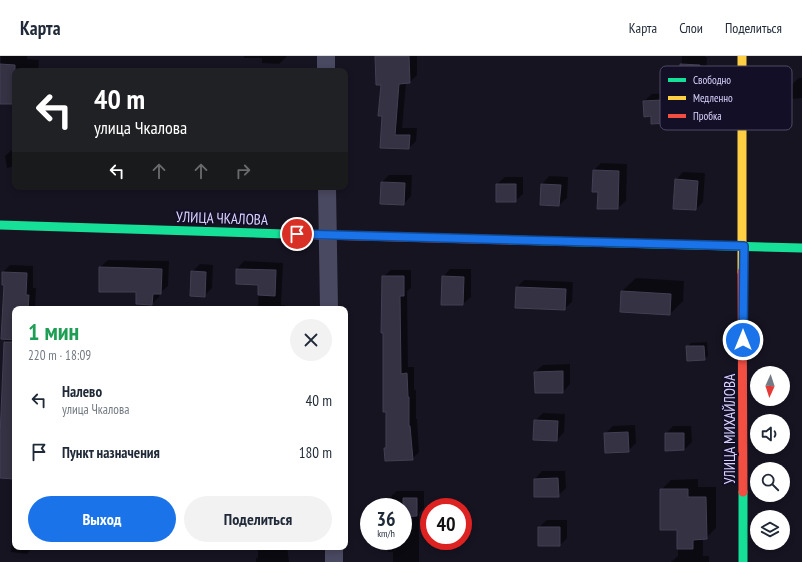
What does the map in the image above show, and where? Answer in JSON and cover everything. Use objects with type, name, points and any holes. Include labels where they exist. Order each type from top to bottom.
[{"type":"street","points":[[326,56],[326,68]]},
{"type":"street","name":"УЛИЦА МИХАЙЛОВА","points":[[742,56],[742,66]]},
{"type":"street","name":"УЛИЦА МИХАЙЛОВА","points":[[743,130],[743,562]]},
{"type":"street","points":[[327,190],[329,306]]},
{"type":"street","name":"УЛИЦА ЧКАЛОВА","points":[[0,225],[802,248]]},
{"type":"street","points":[[334,550],[334,562]]},
{"type":"building","points":[[375,56],[409,56],[410,83],[399,84],[395,135],[410,135],[409,149],[380,148],[382,116],[378,116],[381,85],[376,85]]},
{"type":"building","points":[[0,64],[15,65],[15,68],[12,68],[12,104],[0,104]]},
{"type":"building","points":[[680,64],[700,65],[700,66],[680,66]]},
{"type":"building","points":[[660,100],[660,123],[651,124],[651,116],[644,117],[643,101]]},
{"type":"building","points":[[593,170],[619,171],[618,209],[597,209],[598,192],[592,192]]},
{"type":"building","points":[[675,179],[698,181],[696,210],[673,209]]},
{"type":"building","points":[[381,182],[405,183],[404,205],[380,204]]},
{"type":"building","points":[[496,184],[516,184],[516,202],[496,202]]},
{"type":"building","points":[[541,184],[561,185],[559,206],[540,205]]},
{"type":"building","points":[[99,267],[162,269],[161,294],[153,294],[152,305],[136,304],[136,292],[99,292]]},
{"type":"building","points":[[236,269],[276,270],[275,296],[258,295],[258,285],[236,284]]},
{"type":"building","points":[[191,271],[206,272],[205,297],[190,296]]},
{"type":"building","points":[[2,272],[27,273],[26,295],[29,295],[28,306],[12,306],[12,340],[1,339],[4,285],[2,285]]},
{"type":"building","points":[[382,276],[404,276],[404,296],[400,296],[401,374],[407,373],[409,426],[413,460],[385,461],[384,448],[386,448],[386,412],[383,412],[383,333],[381,333]]},
{"type":"building","points":[[442,276],[464,277],[463,305],[441,305]]},
{"type":"building","points":[[516,287],[566,289],[565,310],[515,308]]},
{"type":"building","points":[[621,291],[671,294],[670,315],[620,312]]},
{"type":"building","points":[[4,342],[12,342],[12,479],[0,478],[0,436]]},
{"type":"building","points":[[686,346],[704,346],[705,360],[687,361]]},
{"type":"building","points":[[563,371],[563,393],[535,393],[534,372]]},
{"type":"building","points":[[534,420],[558,421],[557,441],[533,440]]},
{"type":"building","points":[[628,432],[629,452],[605,453],[604,433]]},
{"type":"building","points":[[665,433],[684,433],[684,450],[665,451]]},
{"type":"building","points":[[558,478],[559,497],[534,497],[534,479]]},
{"type":"building","points":[[660,489],[688,489],[688,497],[706,497],[707,539],[693,540],[693,549],[677,549],[677,530],[660,530]]},
{"type":"building","points":[[412,498],[417,498],[417,516],[412,516]]},
{"type":"building","points":[[538,527],[560,527],[560,546],[538,546]]},
{"type":"traffic: fast","points":[[0,225],[285,234]]},
{"type":"traffic: fast","points":[[511,240],[802,248]]},
{"type":"traffic: fast","points":[[743,492],[743,562]]},
{"type":"traffic: slow","points":[[742,56],[742,66]]},
{"type":"traffic: slow","points":[[742,130],[742,272]]},
{"type":"traffic: jam","points":[[285,234],[511,240]]},
{"type":"traffic: jam","points":[[742,272],[743,492]]},
{"type":"route","points":[[297,234],[744,246],[743,340]]}]
